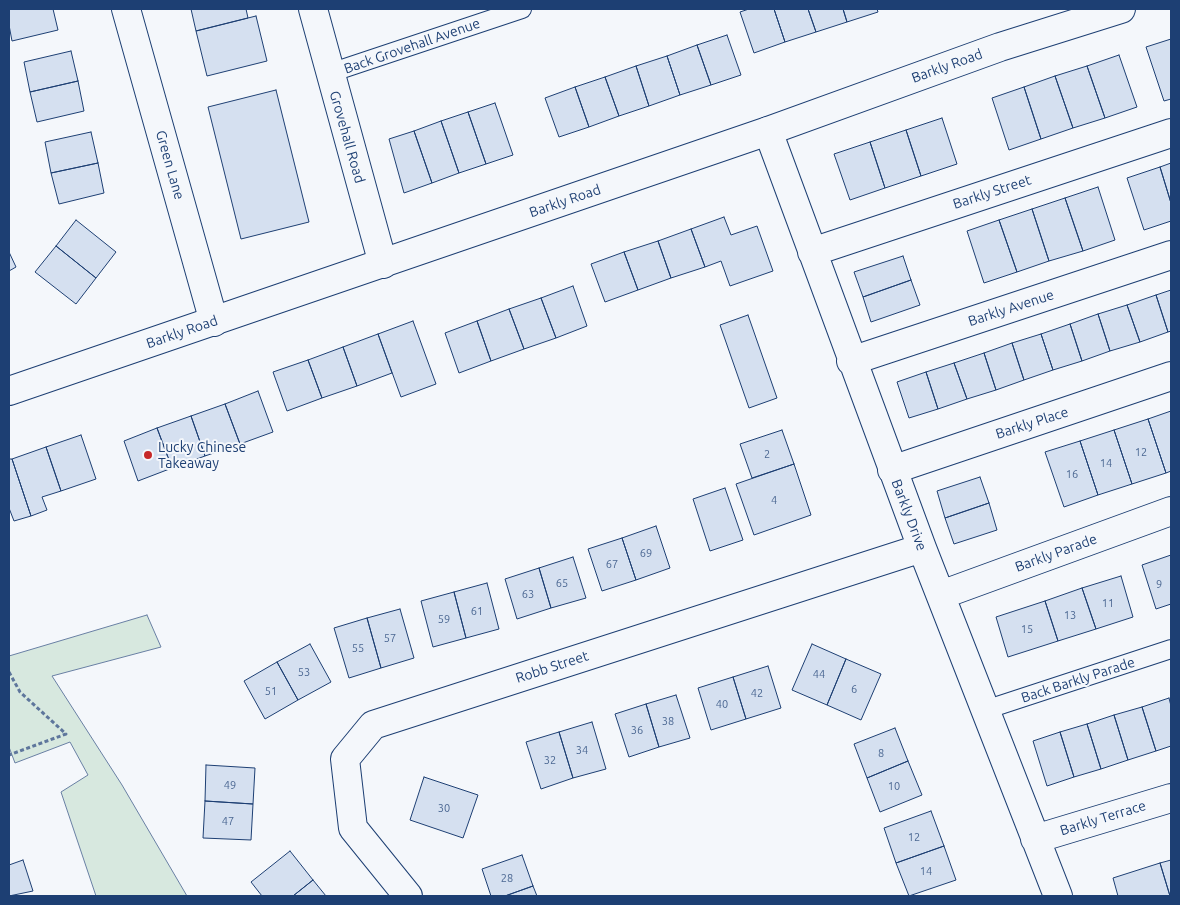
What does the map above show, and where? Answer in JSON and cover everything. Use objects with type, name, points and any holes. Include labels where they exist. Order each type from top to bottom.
[{"type":"street","name":"Green Lane","points":[[126,9],[214,322]]},
{"type":"street","name":"Grovehall Road","points":[[313,9],[383,264]]},
{"type":"street","name":"Barkly Road","points":[[9,391],[768,131],[1000,47],[1121,9]]},
{"type":"street","name":"Barkly Drive","points":[[768,131],[892,470],[1058,896]]},
{"type":"street","name":"Barkly Street","points":[[812,252],[1171,133]]},
{"type":"street","name":"Barkly Avenue","points":[[851,361],[1171,255]]},
{"type":"street","name":"Barkly Place","points":[[892,470],[1171,376]]},
{"type":"street","name":"Barkly Parade","points":[[941,595],[1171,511]]},
{"type":"street","name":"Robb Street","points":[[408,896],[353,828],[345,759],[373,724],[922,548]]},
{"type":"street","name":"Barkly Terrace","points":[[1035,839],[1171,798]]},
{"type":"lane","name":"Back Grovehall Avenue","points":[[330,74],[522,9]]},
{"type":"lane","name":"Back Barkly Parade","points":[[985,710],[1171,649]]},
{"type":"path","points":[[9,672],[20,692],[66,734],[9,755]]},
{"type":"shaded area","points":[[147,615],[161,647],[52,676],[122,785],[187,896],[96,896],[61,792],[88,775],[70,742],[15,763],[9,747],[9,656]]},
{"type":"building","points":[[9,9],[53,9],[58,30],[12,41]]},
{"type":"building","points":[[191,9],[246,9],[248,18],[196,31]]},
{"type":"building","points":[[749,9],[774,9],[785,42],[754,53],[740,12]]},
{"type":"building","points":[[774,9],[808,9],[816,32],[785,42]]},
{"type":"building","points":[[808,9],[843,9],[847,22],[816,32]]},
{"type":"building","points":[[843,9],[877,9],[878,12],[847,22]]},
{"type":"building","points":[[256,16],[267,61],[207,76],[196,31]]},
{"type":"building","points":[[727,35],[741,75],[711,85],[697,45]]},
{"type":"building","points":[[1171,39],[1171,99],[1164,101],[1146,47]]},
{"type":"building","points":[[697,45],[711,85],[680,95],[667,56]]},
{"type":"building","points":[[71,51],[78,81],[30,92],[24,62]]},
{"type":"building","points":[[1119,55],[1137,107],[1105,118],[1087,66]]},
{"type":"building","points":[[667,56],[680,95],[649,106],[636,66]]},
{"type":"building","points":[[636,66],[649,106],[619,116],[605,77]]},
{"type":"building","points":[[1087,66],[1105,118],[1073,128],[1055,76]]},
{"type":"building","points":[[1055,76],[1073,128],[1041,139],[1024,87]]},
{"type":"building","points":[[605,77],[619,116],[589,127],[575,87]]},
{"type":"building","points":[[78,81],[84,111],[37,122],[30,92]]},
{"type":"building","points":[[575,87],[589,127],[559,137],[545,98]]},
{"type":"building","points":[[1024,87],[1041,139],[1009,150],[992,98]]},
{"type":"building","points":[[276,90],[309,222],[241,239],[208,107]]},
{"type":"building","points":[[495,103],[513,155],[486,164],[468,112]]},
{"type":"building","points":[[468,112],[486,164],[459,173],[441,121]]},
{"type":"building","points":[[942,118],[957,164],[921,176],[906,130]]},
{"type":"building","points":[[441,121],[459,173],[432,183],[414,131]]},
{"type":"building","points":[[906,130],[921,176],[885,188],[870,142]]},
{"type":"building","points":[[414,131],[432,183],[404,193],[389,139]]},
{"type":"building","points":[[91,132],[98,163],[51,173],[45,142]]},
{"type":"building","points":[[870,142],[885,188],[850,200],[834,154]]},
{"type":"building","points":[[98,163],[104,193],[59,204],[51,173]]},
{"type":"building","points":[[1171,163],[1171,203],[1160,167]]},
{"type":"building","points":[[1160,167],[1171,203],[1171,221],[1144,230],[1127,178]]},
{"type":"building","points":[[1098,187],[1115,240],[1083,251],[1065,198]]},
{"type":"building","points":[[1065,198],[1083,251],[1049,261],[1032,209]]},
{"type":"building","points":[[1032,209],[1049,261],[1017,272],[999,220]]},
{"type":"building","points":[[724,217],[731,235],[757,226],[773,271],[730,286],[721,261],[705,267],[691,229]]},
{"type":"building","points":[[76,220],[116,252],[96,278],[56,246]]},
{"type":"building","points":[[999,220],[1017,272],[984,283],[967,231]]},
{"type":"building","points":[[691,229],[705,267],[671,278],[658,241]]},
{"type":"building","points":[[658,241],[671,278],[638,290],[624,252]]},
{"type":"building","points":[[56,246],[96,278],[76,304],[35,272]]},
{"type":"building","points":[[9,252],[16,267],[9,271]]},
{"type":"building","points":[[624,252],[638,290],[605,302],[591,264]]},
{"type":"building","points":[[903,256],[911,280],[863,297],[854,272]]},
{"type":"building","points":[[911,280],[920,305],[871,322],[863,297]]},
{"type":"building","points":[[573,286],[587,326],[556,338],[541,298]]},
{"type":"building","points":[[1171,290],[1171,331],[1168,332],[1156,295]]},
{"type":"building","points":[[1156,295],[1168,332],[1140,342],[1127,305]]},
{"type":"building","points":[[541,298],[556,338],[524,349],[509,309]]},
{"type":"building","points":[[1127,305],[1140,342],[1110,351],[1098,314]]},
{"type":"building","points":[[509,309],[524,349],[491,361],[477,321]]},
{"type":"building","points":[[1098,314],[1110,351],[1082,361],[1070,324]]},
{"type":"building","points":[[748,315],[777,398],[749,408],[720,325]]},
{"type":"building","points":[[413,321],[436,384],[401,397],[378,334]]},
{"type":"building","points":[[477,321],[491,361],[459,373],[445,333]]},
{"type":"building","points":[[1070,324],[1082,361],[1053,370],[1041,334]]},
{"type":"building","points":[[378,334],[392,373],[357,386],[343,347]]},
{"type":"building","points":[[1041,334],[1053,370],[1024,380],[1012,343]]},
{"type":"building","points":[[1012,343],[1024,380],[996,390],[984,353]]},
{"type":"building","points":[[343,347],[357,386],[322,398],[308,360]]},
{"type":"building","points":[[984,353],[996,390],[967,399],[954,363]]},
{"type":"building","points":[[308,360],[322,398],[287,411],[273,372]]},
{"type":"building","points":[[954,363],[967,399],[938,409],[926,372]]},
{"type":"building","points":[[926,372],[938,409],[909,418],[897,382]]},
{"type":"building","points":[[258,391],[273,432],[240,444],[225,404]]},
{"type":"building","points":[[225,404],[240,444],[205,456],[191,416]]},
{"type":"building","points":[[1171,411],[1171,471],[1166,473],[1148,419]]},
{"type":"building","points":[[191,416],[205,456],[172,468],[157,428]]},
{"type":"building","points":[[1148,419],[1166,473],[1132,484],[1114,430]]},
{"type":"building","points":[[157,428],[172,468],[138,481],[124,441]]},
{"type":"building","points":[[782,430],[794,464],[752,478],[740,444]]},
{"type":"building","points":[[1114,430],[1132,484],[1098,495],[1080,441]]},
{"type":"building","points":[[81,435],[96,479],[61,491],[46,447]]},
{"type":"building","points":[[1080,441],[1098,495],[1064,507],[1045,452]]},
{"type":"building","points":[[46,447],[61,491],[42,497],[47,510],[31,516],[12,459]]},
{"type":"building","points":[[9,459],[12,459],[31,516],[14,521],[9,508]]},
{"type":"building","points":[[794,464],[811,515],[754,535],[736,484]]},
{"type":"building","points":[[980,477],[989,503],[945,518],[937,491]]},
{"type":"building","points":[[725,488],[743,540],[710,551],[693,499]]},
{"type":"building","points":[[989,503],[997,530],[954,544],[945,518]]},
{"type":"building","points":[[656,526],[670,568],[636,580],[622,538]]},
{"type":"building","points":[[622,538],[636,580],[602,591],[588,549]]},
{"type":"building","points":[[1171,555],[1171,604],[1156,609],[1142,565]]},
{"type":"building","points":[[573,557],[586,598],[551,608],[539,568]]},
{"type":"building","points":[[539,568],[551,608],[517,619],[505,579]]},
{"type":"building","points":[[1121,576],[1133,617],[1096,629],[1082,588]]},
{"type":"building","points":[[487,583],[499,629],[466,638],[454,592]]},
{"type":"building","points":[[1082,588],[1096,629],[1058,641],[1045,601]]},
{"type":"building","points":[[454,592],[466,638],[433,647],[421,601]]},
{"type":"building","points":[[1045,601],[1058,641],[1008,657],[996,617]]},
{"type":"building","points":[[400,609],[414,658],[381,668],[367,618]]},
{"type":"building","points":[[367,618],[381,668],[349,678],[334,628]]},
{"type":"building","points":[[310,644],[331,682],[298,700],[277,662]]},
{"type":"building","points":[[812,644],[846,659],[827,705],[792,690]]},
{"type":"building","points":[[846,659],[881,674],[861,720],[827,705]]},
{"type":"building","points":[[277,662],[298,700],[265,719],[244,681]]},
{"type":"building","points":[[768,666],[781,708],[746,719],[733,677]]},
{"type":"building","points":[[733,677],[746,719],[711,730],[698,688]]},
{"type":"building","points":[[676,695],[690,738],[659,747],[646,704]]},
{"type":"building","points":[[1169,698],[1171,706],[1171,746],[1156,751],[1142,707]]},
{"type":"building","points":[[646,704],[659,747],[629,757],[615,714]]},
{"type":"building","points":[[1142,707],[1156,751],[1128,760],[1114,715]]},
{"type":"building","points":[[1114,715],[1128,760],[1101,769],[1087,724]]},
{"type":"building","points":[[592,722],[606,769],[573,778],[559,732]]},
{"type":"building","points":[[1087,724],[1101,769],[1074,777],[1060,732]]},
{"type":"building","points":[[895,728],[908,761],[867,778],[854,744]]},
{"type":"building","points":[[559,732],[573,778],[541,789],[526,742]]},
{"type":"building","points":[[1060,732],[1074,777],[1047,786],[1033,741]]},
{"type":"building","points":[[908,761],[922,795],[880,812],[867,778]]},
{"type":"building","points":[[206,765],[255,768],[253,804],[205,801]]},
{"type":"building","points":[[424,777],[478,795],[463,838],[410,820]]},
{"type":"building","points":[[205,801],[253,804],[251,840],[203,838]]},
{"type":"building","points":[[931,811],[944,846],[896,863],[884,828]]},
{"type":"building","points":[[944,846],[956,880],[909,896],[896,863]]},
{"type":"building","points":[[290,851],[313,880],[293,896],[262,896],[251,882]]},
{"type":"building","points":[[522,855],[533,886],[505,896],[491,896],[482,869]]},
{"type":"building","points":[[23,860],[33,891],[9,896],[9,865]]},
{"type":"building","points":[[1171,860],[1171,896],[1170,896],[1160,863]]},
{"type":"building","points":[[1160,863],[1170,896],[1118,896],[1113,878]]},
{"type":"building","points":[[313,880],[326,896],[293,896]]},
{"type":"building","points":[[533,886],[537,896],[505,896]]},
{"type":"place","name":"Lucky Chinese Takeaway","points":[[148,455]]}]
